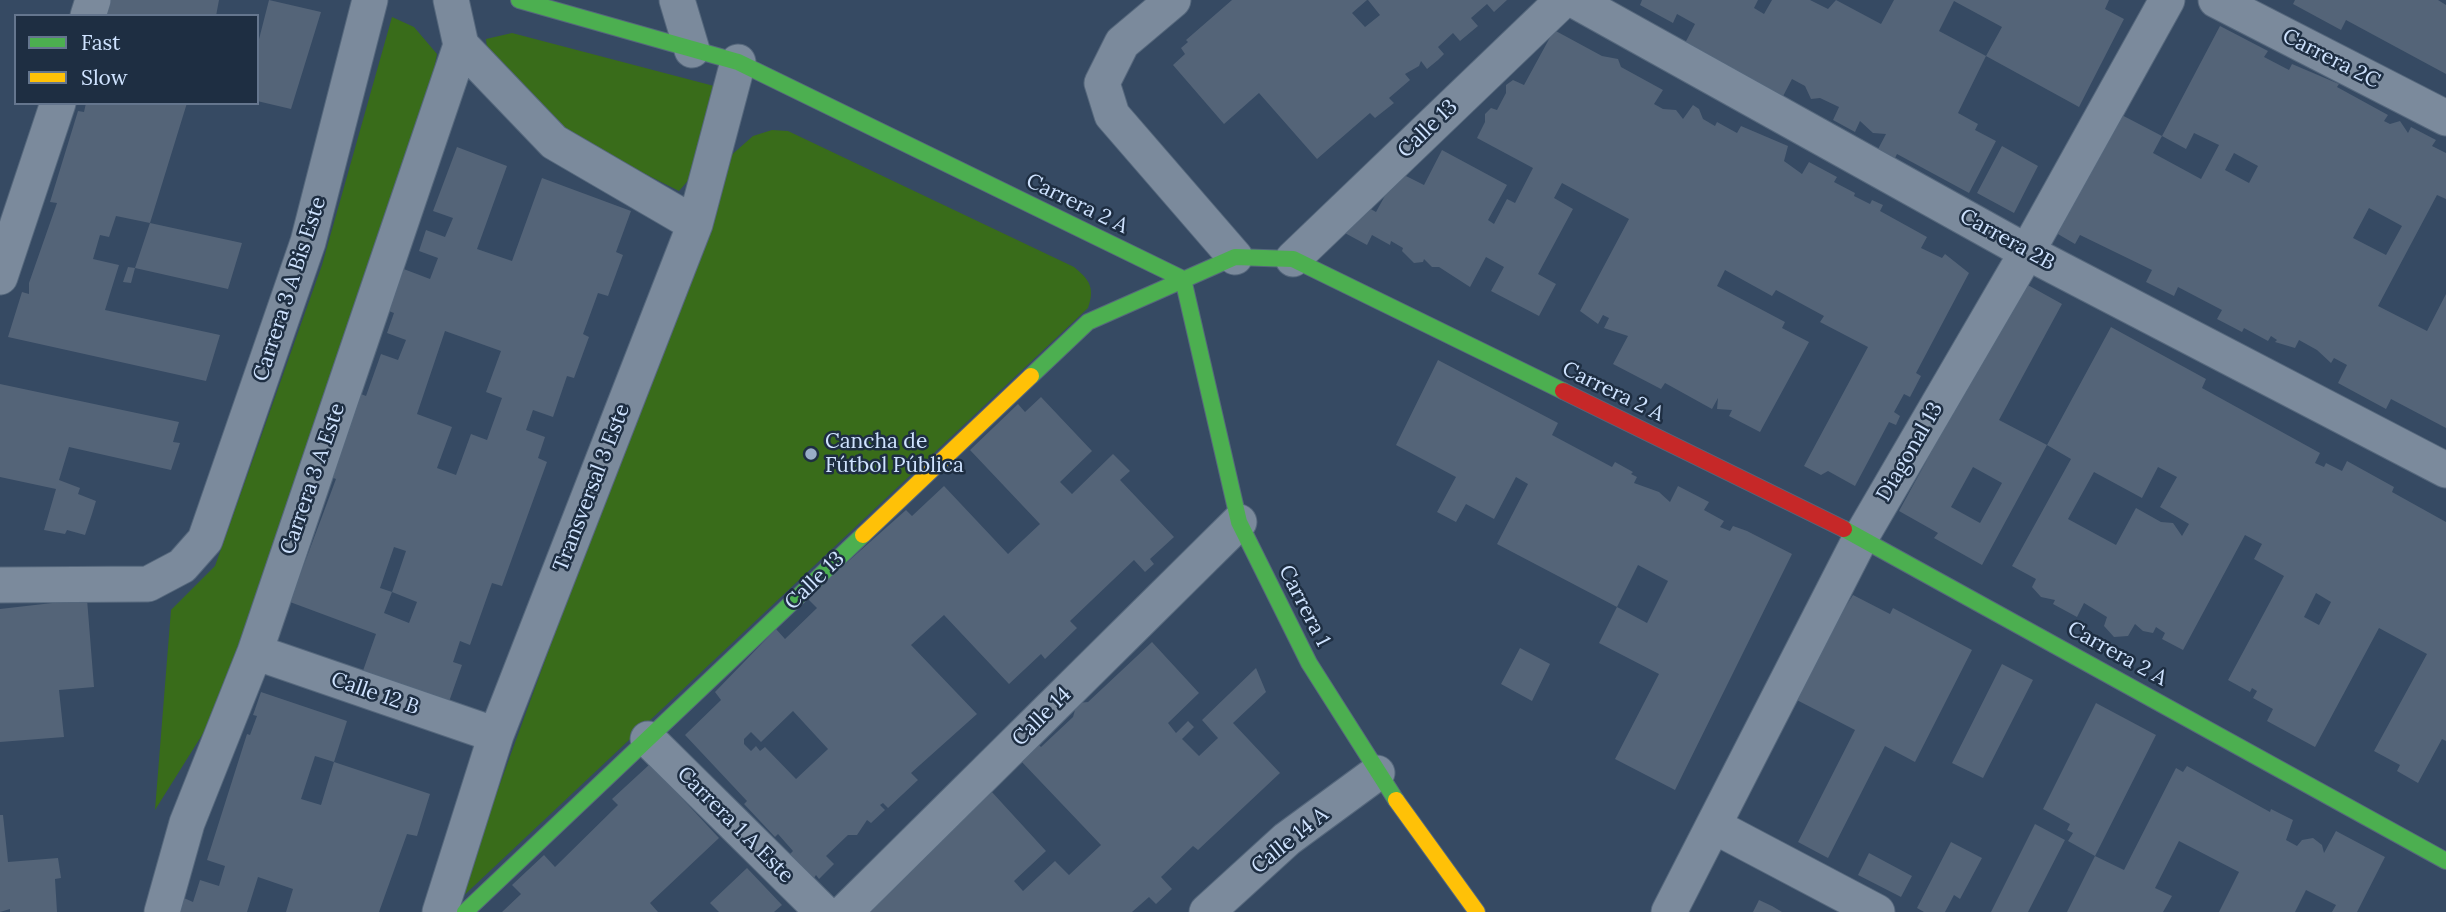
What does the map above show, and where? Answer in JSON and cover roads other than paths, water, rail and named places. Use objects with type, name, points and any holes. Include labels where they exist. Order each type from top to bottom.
[{"type":"street","name":"Carrera 3 A Bis Este","points":[[0,584],[148,584],[182,566],[205,540],[308,242],[370,0]]},
{"type":"street","points":[[451,0],[461,45],[554,142],[695,224]]},
{"type":"street","name":"Carrera 2 A","points":[[519,0],[738,62],[1184,279],[1235,257],[1293,259],[1861,537],[2446,861]]},
{"type":"street","points":[[677,0],[692,50]]},
{"type":"street","points":[[1173,0],[1122,43],[1102,83],[1112,115],[1235,257]]},
{"type":"street","name":"Calle 13","points":[[1293,259],[1563,0]]},
{"type":"street","name":"Carrera 2B","points":[[1574,0],[2027,252],[2446,470]]},
{"type":"street","name":"Diagonal 13","points":[[1669,912],[1861,537],[2027,252],[2168,0]]},
{"type":"street","name":"Carrera 2C","points":[[2216,0],[2446,118]]},
{"type":"street","name":"Carrera 3 A Este","points":[[162,912],[187,823],[254,652],[461,45]]},
{"type":"street","name":"Transversal 3 Este","points":[[440,912],[496,735],[695,224],[738,62]]},
{"type":"street","points":[[0,277],[57,105]]},
{"type":"street","name":"Calle 13","points":[[465,912],[1088,322],[1184,279]]},
{"type":"street","name":"Carrera 1","points":[[1184,279],[1238,522],[1309,663],[1466,908]]},
{"type":"street","name":"Calle 14","points":[[845,912],[1238,522]]},
{"type":"street","name":"Calle 12 B","points":[[254,652],[496,735]]},
{"type":"street","name":"Carrera 1 A Este","points":[[648,739],[822,912]]},
{"type":"street","name":"Calle 14 A","points":[[1207,912],[1287,839],[1377,773]]},
{"type":"street","points":[[1714,827],[1877,912]]},
{"type":"place","name":"Cancha de Fútbol Pública","points":[[811,454]]}]
